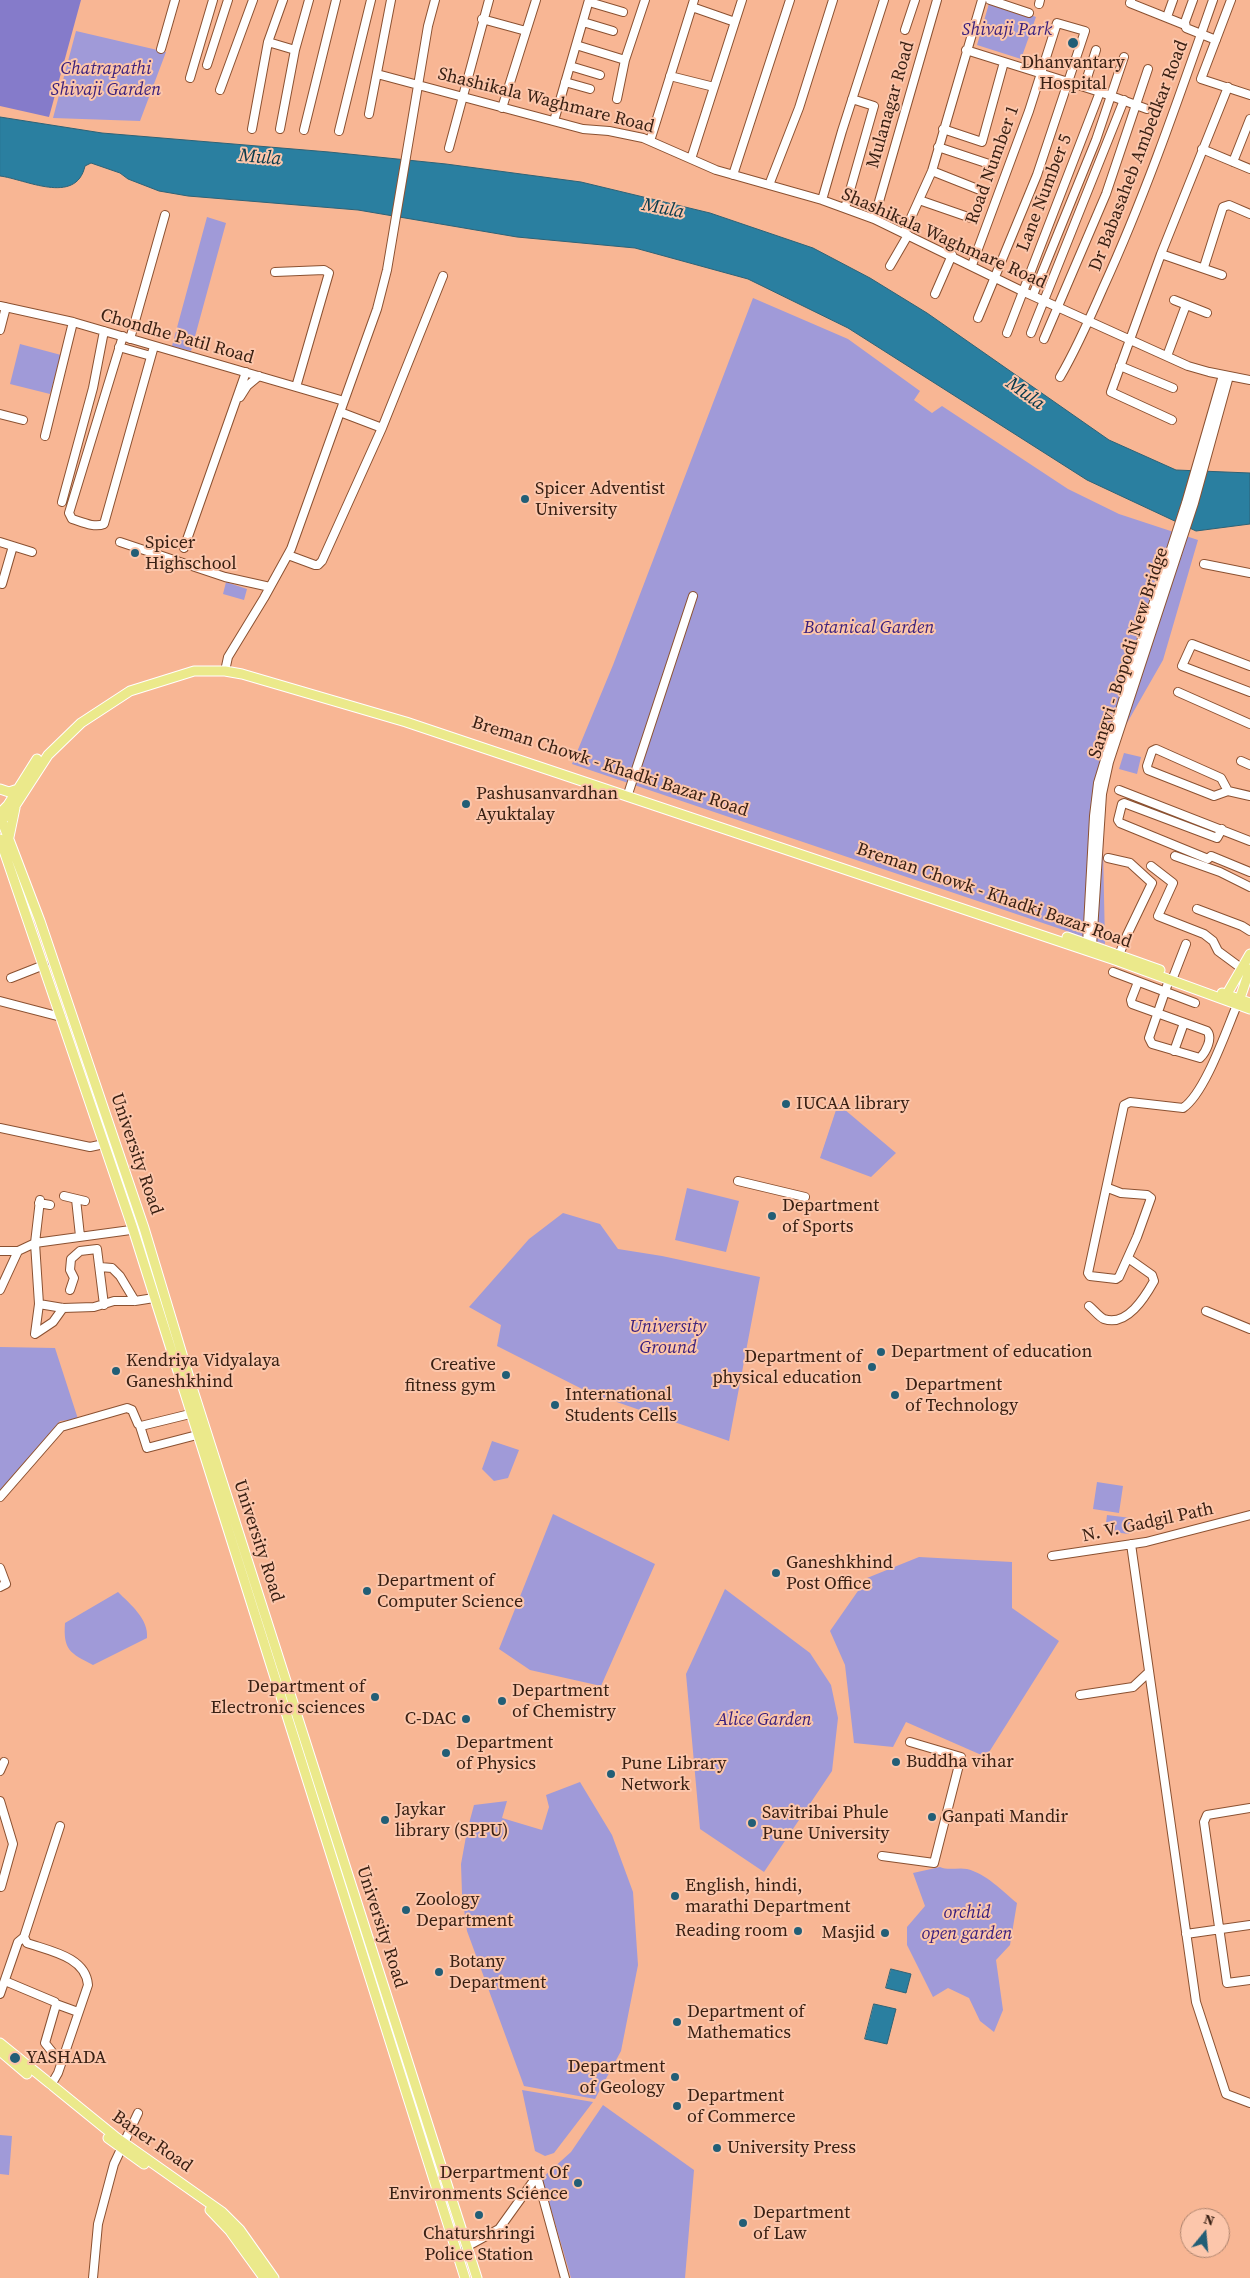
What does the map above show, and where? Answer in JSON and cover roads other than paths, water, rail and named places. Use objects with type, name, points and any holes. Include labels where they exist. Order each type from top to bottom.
[{"type":"main road","name":"Breman Chowk - Khadki Bazar Road","points":[[225,668],[406,722],[881,878],[1119,958],[1239,1002],[1250,1009]]},
{"type":"main road","name":"Breman Chowk - Khadki Bazar Road","points":[[1,818],[35,762],[64,729],[95,705],[129,688],[194,671],[225,668],[298,683],[408,717],[629,790],[881,878],[1090,945],[1119,958]]},
{"type":"main road","name":"Breman Chowk - Khadki Bazar Road","points":[[1,818],[15,805],[40,766],[57,745],[81,723],[129,688]]},
{"type":"main road","points":[[0,789],[9,792],[18,789]]},
{"type":"main road","points":[[5,839],[15,805]]},
{"type":"main road","name":"University Road","points":[[1,818],[5,839],[43,930],[144,1228],[197,1403],[477,2278]]},
{"type":"main road","name":"University Road","points":[[5,839],[2,848],[44,965],[133,1229],[465,2278]]},
{"type":"main road","points":[[1239,1002],[1245,968],[1250,954]]},
{"type":"main road","points":[[1225,997],[1245,968]]},
{"type":"main road","name":"Breman Chowk - Khadki Bazar Road","points":[[1239,1002],[1250,1002]]},
{"type":"main road","name":"Baner Road","points":[[0,2043],[123,2146],[222,2212],[240,2230],[274,2278]]},
{"type":"main road","name":"Baner Road","points":[[0,2051],[123,2146],[218,2216],[264,2278]]},
{"type":"main road","points":[[456,2250],[466,2247]]},
{"type":"street","points":[[161,49],[175,0]]},
{"type":"street","points":[[190,78],[213,0]]},
{"type":"street","points":[[208,65],[228,0]]},
{"type":"street","points":[[220,90],[252,0]]},
{"type":"street","points":[[252,129],[268,42],[283,0]]},
{"type":"street","points":[[280,129],[295,50],[308,0]]},
{"type":"street","points":[[304,130],[336,0]]},
{"type":"street","points":[[339,130],[371,0]]},
{"type":"street","points":[[369,114],[391,0]]},
{"type":"street","points":[[225,668],[228,657],[288,555],[380,299],[411,135],[428,26],[435,0]]},
{"type":"street","points":[[448,148],[488,0]]},
{"type":"street","points":[[502,108],[536,0]]},
{"type":"street","points":[[617,99],[625,60],[645,0]]},
{"type":"street","points":[[691,159],[742,0]]},
{"type":"street","points":[[733,175],[790,0]]},
{"type":"street","points":[[769,185],[799,108],[832,0]]},
{"type":"street","points":[[822,200],[884,0]]},
{"type":"street","points":[[906,30],[915,0]]},
{"type":"street","name":"Mulanagar Road","points":[[874,219],[937,0]]},
{"type":"street","points":[[890,266],[906,234],[932,171],[982,0]]},
{"type":"street","points":[[990,0],[1029,13]]},
{"type":"street","points":[[1130,0],[1130,3],[1216,40]]},
{"type":"street","points":[[1168,14],[1173,0]]},
{"type":"street","points":[[1184,25],[1193,0]]},
{"type":"street","name":"Dr Babasaheb Ambedkar Road","points":[[1060,376],[1088,320],[1142,198],[1213,0]]},
{"type":"street","points":[[1231,0],[1201,79],[1228,86],[1250,95]]},
{"type":"street","points":[[554,121],[589,1],[623,12]]},
{"type":"street","points":[[650,141],[693,4],[735,22]]},
{"type":"street","points":[[482,19],[526,31]]},
{"type":"street","points":[[583,22],[612,31]]},
{"type":"street","name":"Road Number 1","points":[[972,265],[1041,74],[1057,23],[1085,31],[1070,82]]},
{"type":"street","points":[[268,42],[295,50]]},
{"type":"street","points":[[576,45],[625,60]]},
{"type":"street","points":[[966,50],[1113,96],[1147,109]]},
{"type":"street","points":[[1084,87],[1096,50]]},
{"type":"street","points":[[1033,295],[1067,215],[1113,96],[1124,57]]},
{"type":"street","points":[[943,129],[982,142],[1004,62]]},
{"type":"street","points":[[570,66],[600,75]]},
{"type":"street","points":[[1044,339],[1106,194],[1148,69]]},
{"type":"street","name":"Shashikala Waghmare Road","points":[[377,74],[583,128],[627,134],[650,141],[733,175],[845,208],[874,219],[972,265],[1022,291],[1198,370],[1225,379],[1250,380]]},
{"type":"street","points":[[670,76],[714,87]]},
{"type":"street","points":[[565,82],[590,90]]},
{"type":"street","points":[[978,318],[1037,175],[1070,82]]},
{"type":"street","points":[[1172,420],[1111,392],[1161,254],[1228,86]]},
{"type":"street","name":"Lane Number 5","points":[[1007,333],[1022,291],[1064,190],[1100,92]]},
{"type":"street","points":[[845,208],[874,106],[852,99]]},
{"type":"street","points":[[1031,334],[1124,100]]},
{"type":"street","points":[[1233,162],[1250,119]]},
{"type":"street","points":[[938,147],[992,165]]},
{"type":"street","points":[[1202,149],[1250,169]]},
{"type":"street","points":[[932,171],[980,190]]},
{"type":"street","points":[[919,200],[971,218]]},
{"type":"street","points":[[1204,267],[1223,207],[1229,205],[1250,214]]},
{"type":"street","points":[[154,346],[104,524],[97,526],[72,519],[69,514],[119,347],[126,338],[165,215]]},
{"type":"street","points":[[1161,254],[1204,267],[1222,275]]},
{"type":"street","points":[[935,294],[952,256]]},
{"type":"street","points":[[275,272],[324,270],[329,274],[296,387]]},
{"type":"street","points":[[288,555],[315,565],[318,565],[322,560],[382,428],[443,276]]},
{"type":"street","points":[[1174,300],[1207,313]]},
{"type":"street","points":[[1166,356],[1186,305]]},
{"type":"street","points":[[0,330],[3,306]]},
{"type":"street","name":"Chondhe Patil Road","points":[[3,306],[73,322],[344,401]]},
{"type":"street","points":[[45,436],[73,322]]},
{"type":"street","points":[[62,502],[93,388],[104,331]]},
{"type":"street","points":[[119,347],[151,356]]},
{"type":"street","points":[[1120,366],[1173,388]]},
{"type":"street","points":[[184,548],[246,372]]},
{"type":"street","points":[[237,399],[259,376]]},
{"type":"street","name":"Sangvi - Bopodi New Bridge","points":[[1090,945],[1094,816],[1100,775],[1225,379]]},
{"type":"street","points":[[340,412],[382,428]]},
{"type":"street","points":[[0,414],[23,420]]},
{"type":"street","points":[[0,542],[32,552]]},
{"type":"street","points":[[120,542],[225,577],[270,588]]},
{"type":"street","points":[[2,584],[13,546]]},
{"type":"street","points":[[1204,564],[1250,573]]},
{"type":"street","points":[[629,790],[693,596]]},
{"type":"street","points":[[1250,666],[1192,644],[1182,666],[1250,692]]},
{"type":"street","points":[[1178,692],[1250,724]]},
{"type":"street","points":[[1228,791],[1221,778],[1156,749],[1152,751],[1147,766],[1148,770],[1214,796],[1228,791],[1250,796]]},
{"type":"street","points":[[1241,762],[1250,765]]},
{"type":"street","points":[[1119,790],[1250,841]]},
{"type":"street","points":[[1222,829],[1217,838],[1124,803],[1122,804],[1118,820],[1208,859],[1211,856],[1250,872]]},
{"type":"street","points":[[1175,856],[1220,872],[1250,887]]},
{"type":"street","points":[[1108,858],[1130,863],[1152,883],[1127,934],[1119,958]]},
{"type":"street","points":[[1151,866],[1173,884],[1158,916],[1204,934],[1213,941],[1218,952],[1245,968]]},
{"type":"street","points":[[1197,909],[1242,926],[1250,931]]},
{"type":"street","points":[[1138,982],[1130,1003],[1157,1014],[1207,1031],[1210,1038],[1200,1058],[1174,1051],[1149,1041],[1157,1014],[1165,992],[1186,944]]},
{"type":"street","points":[[11,978],[44,965]]},
{"type":"street","points":[[1113,972],[1196,1003]]},
{"type":"street","points":[[0,1001],[61,1017]]},
{"type":"street","points":[[1108,1188],[1121,1193],[1147,1194],[1150,1197],[1128,1258],[1117,1278],[1088,1275],[1125,1104],[1130,1102],[1183,1108],[1190,1103],[1199,1089],[1239,1002]]},
{"type":"street","points":[[1174,1051],[1184,1023]]},
{"type":"street","points":[[0,1128],[90,1147],[104,1144]]},
{"type":"street","points":[[738,1181],[805,1197]]},
{"type":"street","points":[[64,1196],[85,1201]]},
{"type":"street","points":[[76,1199],[80,1236]]},
{"type":"street","points":[[50,1205],[40,1202],[35,1242],[39,1304],[35,1334],[53,1322],[64,1308]]},
{"type":"street","points":[[0,1251],[18,1251],[35,1242],[144,1228]]},
{"type":"street","points":[[70,1290],[74,1278],[70,1270],[71,1259],[80,1251],[97,1249],[104,1305]]},
{"type":"street","points":[[0,1290],[18,1251]]},
{"type":"street","points":[[1088,1306],[1104,1319],[1114,1319],[1129,1315],[1141,1302],[1154,1281],[1152,1276],[1128,1258]]},
{"type":"street","points":[[100,1267],[112,1268],[120,1276],[135,1302]]},
{"type":"street","points":[[39,1304],[64,1308],[104,1305],[114,1301],[135,1302],[154,1298]]},
{"type":"street","points":[[1206,1311],[1250,1329]]},
{"type":"street","points":[[0,1497],[61,1427],[127,1408],[132,1410],[140,1426],[147,1448],[197,1435]]},
{"type":"street","points":[[140,1426],[190,1414]]},
{"type":"street","name":"N. V. Gadgil Path","points":[[1052,1556],[1131,1544],[1250,1515]]},
{"type":"street","points":[[1131,1544],[1196,2002],[1226,2094],[1250,2103]]},
{"type":"street","points":[[0,1568],[6,1584],[0,1587]]},
{"type":"street","points":[[1080,1695],[1133,1686],[1149,1672]]},
{"type":"street","points":[[882,1856],[934,1863],[961,1758],[910,1742]]},
{"type":"street","points":[[0,1771],[4,1762]]},
{"type":"street","points":[[0,1801],[13,1844],[2,1888]]},
{"type":"street","points":[[1250,1808],[1207,1815],[1204,1820],[1227,1983],[1250,1980]]},
{"type":"street","points":[[0,1994],[18,1942],[24,1937],[60,1826]]},
{"type":"street","points":[[1186,1934],[1250,1925]]},
{"type":"street","points":[[24,1937],[28,1943],[81,1966],[87,1976],[88,1985],[59,2066],[54,2071],[49,2084]]},
{"type":"street","points":[[5,1981],[78,2012]]},
{"type":"street","points":[[56,2004],[45,2043],[59,2066]]},
{"type":"street","points":[[93,2278],[98,2224],[114,2164],[138,2112]]},
{"type":"street","points":[[466,2247],[499,2229],[537,2176],[565,2278]]},
{"type":"water","name":"Mula","points":[[0,117],[102,133],[329,152],[446,164],[581,182],[710,213],[813,248],[870,278],[927,313],[1109,440],[1176,470],[1250,473],[1250,524],[1196,531],[1087,480],[848,328],[748,279],[635,248],[517,237],[358,210],[188,196],[159,191],[128,179],[120,173],[91,163],[85,166],[80,178],[71,185],[61,188],[36,185],[0,176]]},
{"type":"water","points":[[891,1969],[911,1974],[906,1993],[886,1988]]},
{"type":"water","points":[[874,2004],[896,2009],[887,2044],[865,2039]]},
{"type":"place","name":"Dhanvantary Hospital","points":[[1073,43]]},
{"type":"place","name":"Spicer Adventist University","points":[[525,499]]},
{"type":"place","name":"Spicer Highschool","points":[[135,553]]},
{"type":"place","name":"Pashusanvardhan Ayuktalay","points":[[466,804]]},
{"type":"place","name":"IUCAA library","points":[[786,1104]]},
{"type":"place","name":"Department of Sports","points":[[772,1216]]},
{"type":"place","name":"Department of education","points":[[881,1352]]},
{"type":"place","name":"Department of physical education","points":[[872,1367]]},
{"type":"place","name":"Kendriya Vidyalaya Ganeshkhind","points":[[116,1371]]},
{"type":"place","name":"Creative fitness gym","points":[[506,1375]]},
{"type":"place","name":"Department of Technology","points":[[895,1395]]},
{"type":"place","name":"International Students Cells","points":[[555,1405]]},
{"type":"place","name":"Ganeshkhind Post Office","points":[[776,1573]]},
{"type":"place","name":"Department of Computer Science","points":[[367,1591]]},
{"type":"place","name":"Department of Electronic sciences","points":[[375,1697]]},
{"type":"place","name":"Department of Chemistry","points":[[502,1701]]},
{"type":"place","name":"C-DAC","points":[[466,1719]]},
{"type":"place","name":"Department of Physics","points":[[446,1753]]},
{"type":"place","name":"Buddha vihar","points":[[896,1762]]},
{"type":"place","name":"Pune Library Network","points":[[611,1774]]},
{"type":"place","name":"Ganpati Mandir","points":[[932,1817]]},
{"type":"place","name":"Jaykar library (SPPU)","points":[[385,1820]]},
{"type":"place","name":"Savitribai Phule Pune University","points":[[752,1823]]},
{"type":"place","name":"English, hindi, marathi Department","points":[[675,1896]]},
{"type":"place","name":"Zoology Department","points":[[406,1910]]},
{"type":"place","name":"Reading room","points":[[798,1931]]},
{"type":"place","name":"Masjid","points":[[885,1933]]},
{"type":"place","name":"Botany Department","points":[[439,1972]]},
{"type":"place","name":"Department of Mathematics","points":[[677,2022]]},
{"type":"place","name":"YASHADA","points":[[15,2058]]},
{"type":"place","name":"Department of Geology","points":[[675,2077]]},
{"type":"place","name":"Department of Commerce","points":[[677,2106]]},
{"type":"place","name":"University Press","points":[[717,2148]]},
{"type":"place","name":"Derpartment Of Environments Science","points":[[578,2183]]},
{"type":"place","name":"Chaturshringi Police Station","points":[[479,2215]]},
{"type":"place","name":"Department of Law","points":[[743,2223]]},
{"type":"park label","name":"Shivaji Park","points":[[1007,30]]},
{"type":"park label","name":"Chatrapathi Shivaji Garden","points":[[106,79]]},
{"type":"park label","name":"Botanical Garden","points":[[869,628]]},
{"type":"park label","name":"University Ground","points":[[668,1337]]},
{"type":"park label","name":"Alice Garden","points":[[764,1720]]},
{"type":"park label","name":"orchid open garden","points":[[967,1924]]}]
